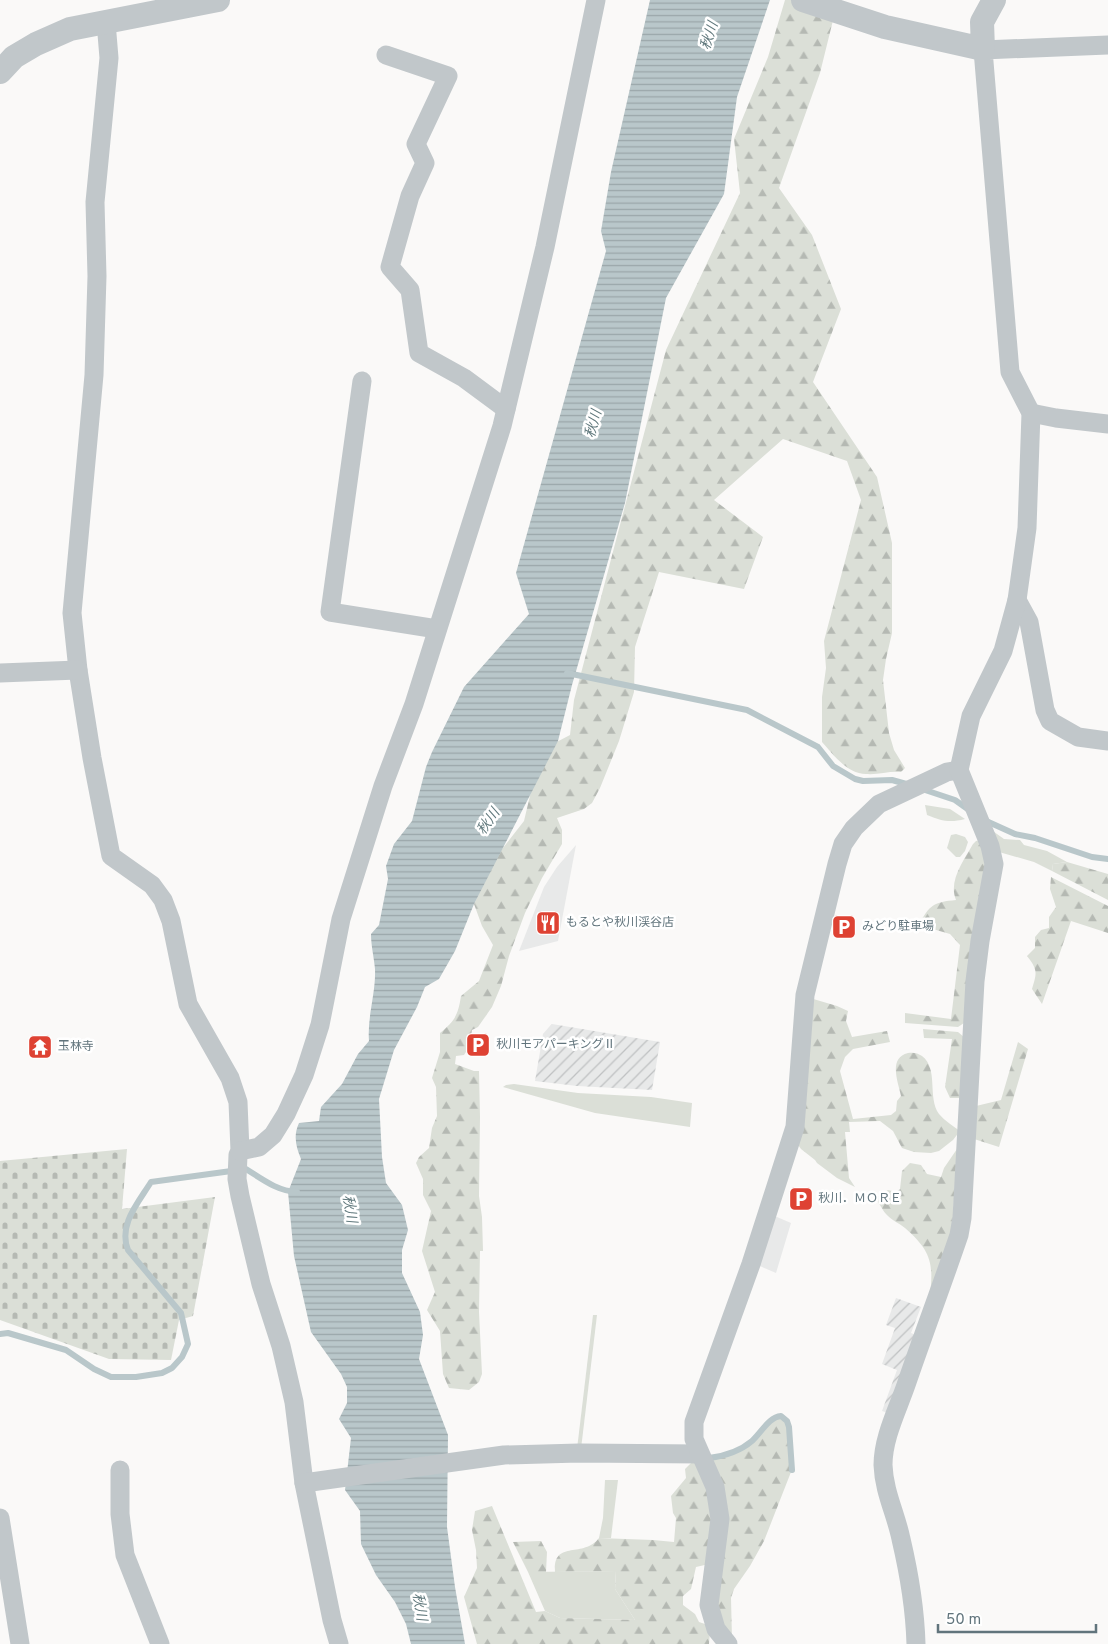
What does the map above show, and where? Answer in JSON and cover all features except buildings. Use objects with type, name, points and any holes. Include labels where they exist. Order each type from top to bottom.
[{"type":"street","points":[[0,72],[14,57],[36,44],[70,29],[218,0]]},
{"type":"street","points":[[239,1153],[259,1147],[273,1135],[286,1114],[304,1075],[320,1025],[341,919],[383,786],[414,704],[506,409],[545,247],[596,0]]},
{"type":"street","points":[[803,0],[885,27],[983,49],[982,22],[994,0]]},
{"type":"street","points":[[106,22],[109,58],[95,202],[94,375],[72,612],[78,670],[92,758],[111,856],[152,885],[163,900],[171,921],[188,1004],[230,1078],[238,1102],[239,1153],[237,1179],[261,1284],[281,1346],[294,1402],[310,1482],[332,1620],[339,1644]]},
{"type":"street","points":[[916,1644],[915,1613],[901,1538],[887,1496],[883,1467],[884,1454],[894,1418],[959,1235],[962,1218],[976,981],[980,941],[994,864],[990,846],[959,770],[971,716],[1003,651],[1017,600],[1027,528],[1031,413],[1010,372],[983,50],[1108,46]]},
{"type":"street","points":[[386,54],[448,76],[416,144],[425,163],[410,196],[390,268],[410,290],[419,354],[464,378],[506,409]]},
{"type":"street","points":[[362,381],[330,612],[437,629]]},
{"type":"street","points":[[1031,413],[1108,424]]},
{"type":"street","points":[[1017,600],[1028,622],[1045,710],[1050,721],[1078,737],[1108,741]]},
{"type":"street","points":[[0,673],[78,670]]},
{"type":"street","points":[[728,1644],[716,1629],[708,1605],[720,1519],[715,1487],[694,1439],[694,1422],[751,1264],[795,1127],[805,995],[843,844],[854,828],[879,804],[947,772],[959,770]]},
{"type":"street","points":[[310,1482],[504,1455],[545,1453],[700,1454]]},
{"type":"street","points":[[120,1470],[120,1514],[125,1555],[160,1644]]},
{"type":"street","points":[[0,1518],[20,1644]]},
{"type":"shaded area","name":"もるとや秋川渓谷店","points":[[576,845],[558,941],[519,951],[544,887],[557,867]]},
{"type":"shaded area","points":[[552,1024],[660,1042],[652,1090],[577,1086],[535,1081],[543,1034]]},
{"type":"shaded area","points":[[770,1214],[791,1223],[776,1273],[755,1264]]},
{"type":"shaded area","points":[[896,1298],[921,1307],[911,1333],[916,1335],[888,1413],[882,1411],[897,1370],[882,1364],[895,1328],[886,1325]]},
{"type":"green space","points":[[785,0],[838,0],[820,73],[779,188],[812,235],[841,309],[813,382],[877,477],[892,543],[892,633],[883,680],[889,733],[894,750],[905,768],[901,772],[859,773],[841,763],[822,742],[822,697],[826,668],[824,641],[861,500],[847,461],[783,439],[714,500],[763,537],[744,589],[659,572],[635,647],[634,692],[619,741],[600,788],[592,803],[584,809],[557,818],[562,830],[562,844],[542,878],[525,913],[509,956],[501,986],[492,1007],[478,1027],[472,1030],[469,1047],[464,1055],[456,1056],[455,1064],[479,1071],[479,1196],[483,1251],[480,1251],[479,1312],[482,1374],[479,1382],[469,1390],[449,1388],[443,1374],[440,1331],[427,1310],[435,1292],[422,1251],[431,1211],[423,1195],[423,1179],[416,1163],[419,1157],[429,1148],[432,1128],[437,1116],[436,1087],[432,1078],[440,1052],[440,1033],[455,1017],[461,996],[479,981],[493,945],[482,926],[474,904],[499,853],[524,821],[536,770],[549,746],[570,735],[574,700],[666,350],[740,193],[734,139],[768,57]]},
{"type":"green space","points":[[925,805],[950,809],[965,819],[946,821],[937,819],[927,815]]},
{"type":"green space","points":[[990,829],[1004,839],[1020,840],[1024,845],[1047,851],[1067,862],[1053,864],[1052,871],[1034,862],[999,852]]},
{"type":"green space","points":[[956,834],[965,837],[968,842],[965,851],[960,857],[956,857],[947,848],[951,835]]},
{"type":"green space","points":[[980,840],[986,866],[964,1023],[958,1027],[905,1023],[905,1013],[951,1019],[960,945],[950,934],[919,925],[933,906],[942,902],[956,900],[954,893],[955,878],[973,844]]},
{"type":"green space","points":[[1067,862],[1108,874],[1108,900],[1052,871],[1053,864]]},
{"type":"green space","points":[[1051,877],[1108,906],[1108,933],[1071,921],[1042,1004],[1032,989],[1036,972],[1027,956],[1035,948],[1035,937],[1041,930],[1049,928],[1049,917],[1056,907],[1050,889]]},
{"type":"green space","points":[[810,998],[848,1011],[846,1021],[852,1037],[887,1031],[890,1042],[853,1049],[845,1057],[840,1071],[853,1119],[891,1115],[896,1111],[897,1101],[901,1096],[896,1065],[902,1056],[908,1053],[915,1053],[922,1056],[930,1068],[934,1100],[939,1114],[960,1131],[953,1140],[939,1151],[931,1153],[914,1152],[902,1148],[893,1131],[880,1121],[849,1122],[850,1132],[845,1132],[849,1178],[855,1187],[837,1178],[801,1149],[796,1142]]},
{"type":"green space","points":[[923,1029],[958,1032],[964,1037],[962,1098],[950,1098],[945,1087],[952,1039],[924,1038]]},
{"type":"green space","points":[[1018,1042],[1028,1049],[999,1147],[974,1139],[976,1106],[1001,1100]]},
{"type":"green space","points":[[514,1084],[578,1093],[651,1097],[692,1103],[690,1127],[595,1113],[503,1087]]},
{"type":"green space","points":[[127,1149],[122,1209],[215,1197],[193,1316],[179,1320],[171,1360],[109,1359],[0,1320],[0,1161]]},
{"type":"green space","points":[[957,1149],[952,1232],[930,1294],[931,1273],[925,1250],[905,1228],[884,1212],[874,1199],[888,1190],[896,1192],[900,1189],[902,1171],[910,1163],[921,1165],[927,1174],[941,1177],[944,1168]]},
{"type":"green space","points":[[593,1315],[597,1315],[581,1449],[577,1449]]},
{"type":"green space","points":[[778,1417],[785,1420],[788,1426],[791,1472],[764,1541],[734,1589],[731,1598],[732,1639],[721,1628],[715,1591],[708,1459],[729,1454],[747,1446]]},
{"type":"green space","points":[[695,1459],[713,1497],[709,1564],[696,1567],[691,1589],[683,1596],[683,1605],[695,1614],[699,1622],[708,1625],[710,1631],[709,1644],[477,1644],[464,1597],[477,1568],[472,1530],[475,1511],[492,1506],[536,1612],[545,1611],[560,1618],[635,1620],[615,1589],[616,1571],[555,1572],[556,1562],[564,1552],[585,1548],[599,1538],[674,1542],[676,1518],[673,1513],[671,1496],[686,1478],[685,1469]]},
{"type":"green space","points":[[605,1480],[618,1480],[611,1538],[599,1538],[603,1518]]},
{"type":"green space","points":[[541,1541],[547,1552],[546,1572],[528,1572],[513,1542]]},
{"type":"green space","points":[[616,1571],[615,1589],[635,1620],[560,1618],[545,1611],[528,1572]]},
{"type":"water","name":"秋川","points":[[650,0],[770,0],[737,97],[724,194],[666,298],[625,503],[572,685],[558,741],[474,904],[455,951],[439,979],[425,987],[417,1007],[394,1050],[379,1099],[382,1157],[386,1183],[402,1205],[408,1230],[402,1250],[402,1273],[420,1312],[423,1335],[419,1359],[448,1435],[447,1527],[465,1644],[411,1644],[406,1624],[395,1602],[376,1575],[361,1544],[360,1511],[345,1490],[351,1438],[339,1419],[347,1403],[347,1387],[341,1374],[311,1332],[294,1256],[288,1192],[301,1159],[297,1146],[296,1132],[299,1123],[319,1121],[321,1107],[342,1084],[358,1054],[369,1041],[369,1023],[375,978],[371,934],[379,925],[388,879],[386,866],[394,844],[412,821],[426,767],[432,752],[464,687],[529,614],[516,573],[606,251],[601,231],[611,172]]},
{"type":"waterway","points":[[567,673],[747,710],[818,747],[833,766],[855,779],[863,781],[892,780],[910,785]]},
{"type":"waterway","points":[[922,789],[955,800],[969,810]]},
{"type":"waterway","points":[[984,820],[1015,834],[1035,838],[1092,857],[1108,859]]},
{"type":"waterway","points":[[0,1334],[8,1333],[66,1350],[94,1369],[111,1377],[136,1377],[162,1373],[172,1368],[182,1357],[188,1344],[181,1313],[128,1250],[126,1241],[127,1223],[135,1206],[151,1182],[246,1169],[276,1187],[297,1192]]},
{"type":"waterway","points":[[709,1458],[737,1451],[752,1441],[769,1422],[781,1416],[787,1421],[789,1427],[792,1470]]},
{"type":"place","name":"もるとや秋川渓谷店","points":[[548,923]]},
{"type":"place","name":"みどり駐車場","points":[[844,927]]},
{"type":"place","name":"秋川モアパーキングⅡ","points":[[478,1045]]},
{"type":"place","name":"玉林寺","points":[[40,1047]]},
{"type":"place","name":"秋川．ＭＯＲＥ","points":[[801,1199]]}]
